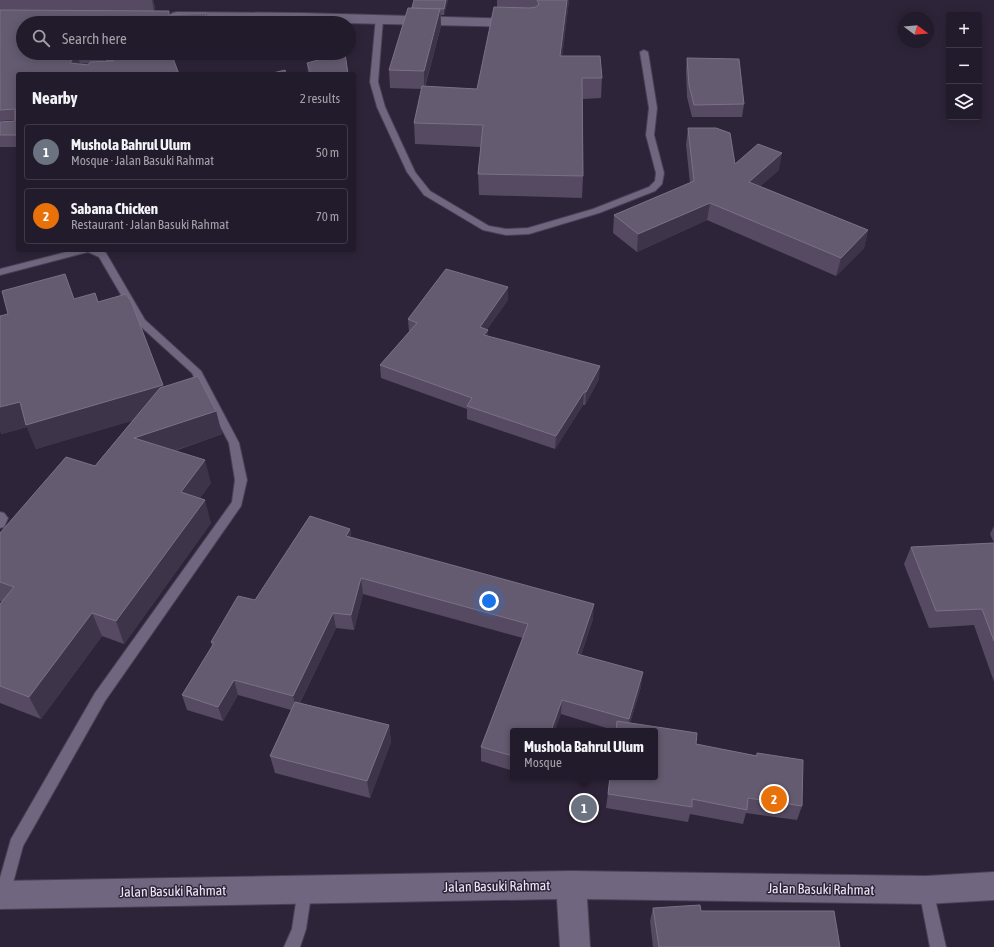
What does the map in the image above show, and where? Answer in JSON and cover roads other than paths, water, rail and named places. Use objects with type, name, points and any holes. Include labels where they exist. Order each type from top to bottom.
[{"type":"main road","points":[[356,19],[530,23]]},
{"type":"main road","points":[[84,72],[85,68],[111,67],[113,60]]},
{"type":"main road","points":[[571,885],[575,947]]},
{"type":"main road","name":"Jalan Basuki Rahmat","points":[[2,895],[305,888],[571,885],[926,890],[994,886]]},
{"type":"lane","points":[[379,19],[374,82],[381,107],[411,172],[427,193],[486,228],[506,232],[529,231],[596,211],[652,189],[659,182],[660,174],[650,135],[653,108],[644,52]]},
{"type":"lane","points":[[0,272],[77,252]]},
{"type":"lane","points":[[2,895],[16,844],[100,697],[237,503],[241,480],[234,443],[196,371],[141,322],[103,255],[96,252]]},
{"type":"lane","points":[[0,516],[2,518],[0,524]]},
{"type":"lane","points":[[292,947],[299,929],[305,888]]},
{"type":"lane","points":[[926,890],[938,947]]},
{"type":"place","name":"Sabana Chicken","points":[[774,799]]},
{"type":"place","name":"Mushola Bahrul Ulum","points":[[584,808]]}]
